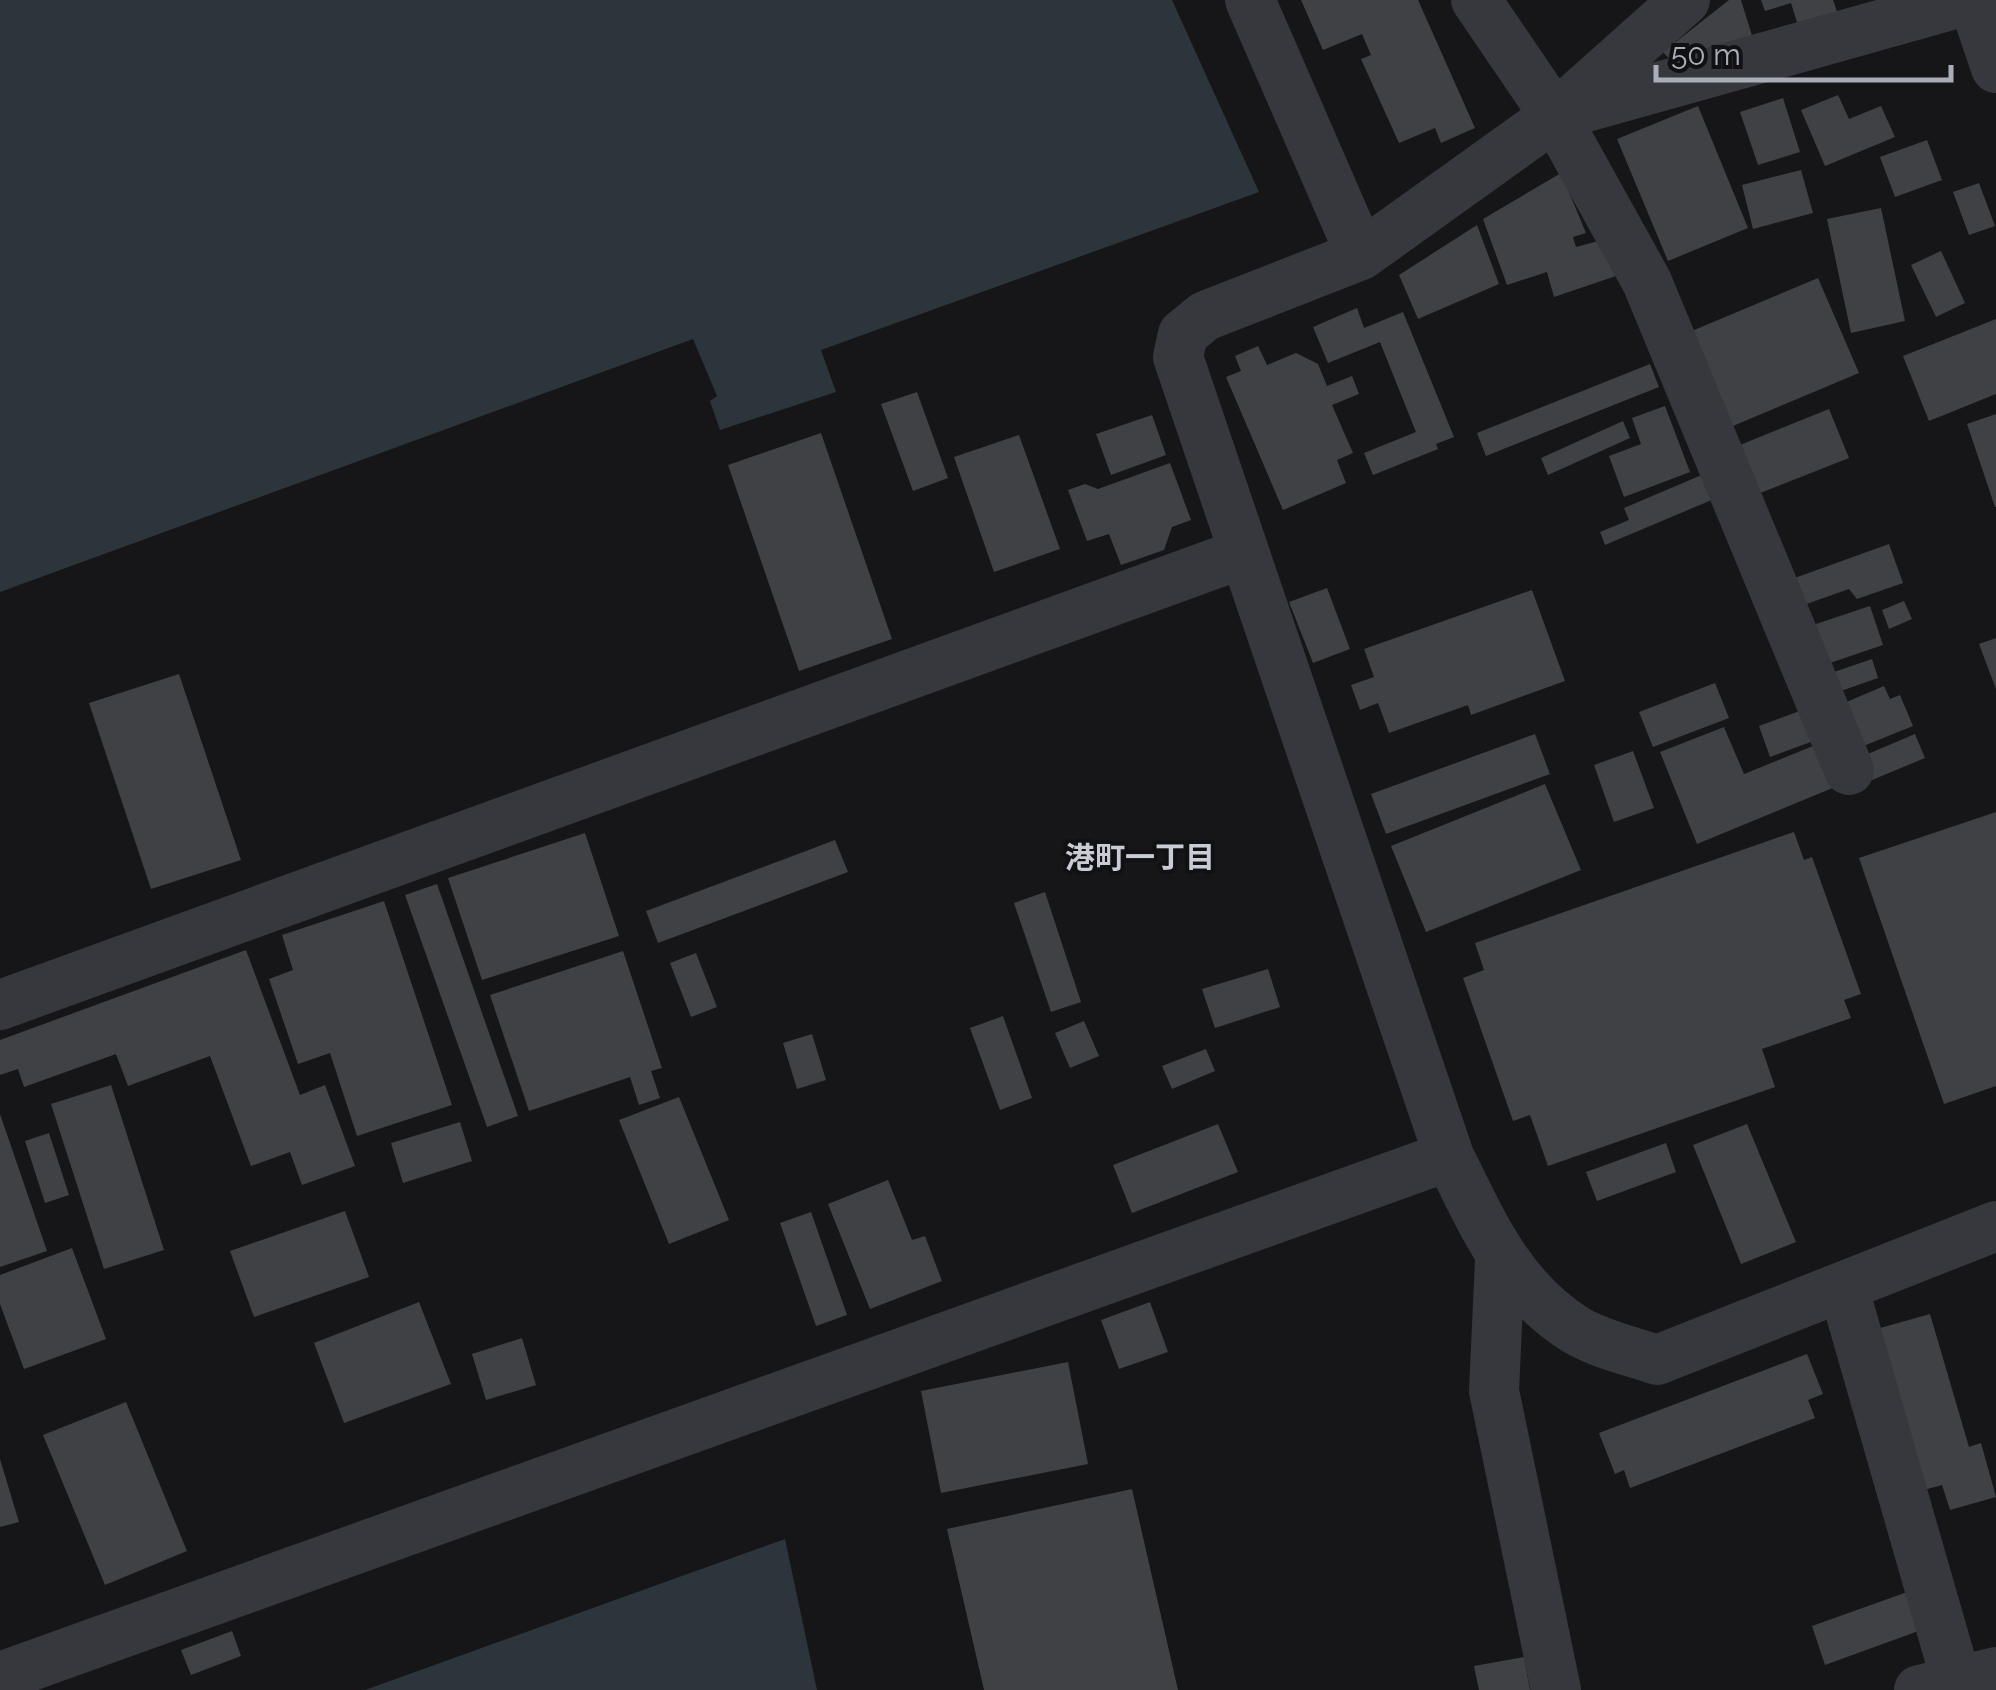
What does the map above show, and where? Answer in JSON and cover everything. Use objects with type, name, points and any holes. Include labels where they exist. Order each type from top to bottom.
[{"type":"street","points":[[1250,0],[1361,256]]},
{"type":"street","points":[[1476,0],[1555,116],[1647,282],[1849,770]]},
{"type":"street","points":[[1685,0],[1555,116],[1361,256],[1205,316],[1183,334],[1178,358],[1449,1156],[1500,1259],[1533,1295],[1578,1331],[1657,1360],[1844,1290],[1996,1226]]},
{"type":"street","points":[[1555,116],[1971,0],[1996,68]]},
{"type":"street","points":[[0,1005],[1244,553]]},
{"type":"street","points":[[0,1677],[1449,1156]]},
{"type":"street","points":[[1500,1259],[1494,1390],[1556,1690]]},
{"type":"street","points":[[1844,1290],[1958,1683]]},
{"type":"shaded area","points":[[0,0],[1172,0],[1259,192],[821,350],[836,392],[720,430],[710,401],[717,396],[693,339],[0,592]]},
{"type":"shaded area","points":[[785,1539],[817,1690],[365,1690]]},
{"type":"building","points":[[1301,0],[1418,0],[1475,128],[1441,143],[1435,128],[1399,143],[1361,59],[1371,55],[1362,34],[1323,50]]},
{"type":"building","points":[[1729,0],[1741,0],[1754,42],[1673,63],[1663,52]]},
{"type":"building","points":[[1761,0],[1833,0],[1839,17],[1799,29],[1791,3],[1765,11]]},
{"type":"building","points":[[1838,95],[1849,119],[1881,106],[1895,137],[1825,166],[1801,110]]},
{"type":"building","points":[[1783,98],[1800,152],[1758,165],[1740,112]]},
{"type":"building","points":[[1698,106],[1748,228],[1668,261],[1617,139]]},
{"type":"building","points":[[1927,140],[1942,180],[1895,197],[1880,157]]},
{"type":"building","points":[[1801,170],[1813,213],[1753,229],[1742,185]]},
{"type":"building","points":[[1561,173],[1586,233],[1573,237],[1576,247],[1602,240],[1616,276],[1554,297],[1547,272],[1507,285],[1483,219]]},
{"type":"building","points":[[1979,183],[1995,226],[1969,235],[1953,192]]},
{"type":"building","points":[[1881,208],[1905,321],[1851,333],[1827,219]]},
{"type":"building","points":[[1477,225],[1499,284],[1418,319],[1399,275]]},
{"type":"building","points":[[1941,251],[1965,303],[1936,317],[1911,265]]},
{"type":"building","points":[[1818,278],[1859,373],[1728,428],[1687,333]]},
{"type":"building","points":[[1357,308],[1364,328],[1403,312],[1454,437],[1436,444],[1438,449],[1373,475],[1364,453],[1416,432],[1380,342],[1328,363],[1313,327]]},
{"type":"building","points":[[1996,319],[1996,394],[1929,421],[1903,356]]},
{"type":"building","points":[[1258,346],[1267,365],[1296,353],[1318,364],[1327,386],[1352,376],[1359,394],[1332,405],[1353,453],[1337,460],[1346,483],[1283,510],[1226,377],[1241,371],[1235,356]]},
{"type":"building","points":[[1650,364],[1659,387],[1486,456],[1477,433]]},
{"type":"building","points":[[917,392],[948,478],[913,491],[881,404]]},
{"type":"building","points":[[1665,406],[1690,472],[1624,497],[1609,456],[1641,444],[1632,418]]},
{"type":"building","points":[[1829,409],[1849,458],[1755,495],[1735,447]]},
{"type":"building","points":[[1996,414],[1996,507],[1995,507],[1967,424]]},
{"type":"building","points":[[1152,415],[1166,455],[1111,475],[1096,434]]},
{"type":"building","points":[[1623,421],[1630,438],[1548,475],[1541,458]]},
{"type":"building","points":[[821,433],[892,639],[799,671],[728,465]]},
{"type":"building","points":[[1019,435],[1060,549],[994,572],[954,457]]},
{"type":"building","points":[[1170,463],[1191,520],[1172,527],[1164,550],[1121,565],[1109,534],[1087,541],[1068,490],[1085,484],[1098,489]]},
{"type":"building","points":[[1704,474],[1714,499],[1605,545],[1600,532],[1629,520],[1624,508]]},
{"type":"building","points":[[1889,544],[1903,583],[1857,599],[1849,589],[1798,607],[1789,580]]},
{"type":"building","points":[[1327,588],[1350,649],[1313,663],[1289,602]]},
{"type":"building","points":[[1532,590],[1565,681],[1471,715],[1468,705],[1389,733],[1378,703],[1360,710],[1351,685],[1374,677],[1364,649]]},
{"type":"building","points":[[1904,601],[1912,619],[1889,629],[1882,610]]},
{"type":"building","points":[[1870,606],[1883,645],[1824,665],[1810,626]]},
{"type":"building","points":[[1996,638],[1996,689],[1979,644]]},
{"type":"building","points":[[1872,659],[1878,678],[1838,692],[1831,673]]},
{"type":"building","points":[[179,674],[241,860],[151,889],[89,703]]},
{"type":"building","points":[[1715,683],[1729,718],[1653,747],[1639,712]]},
{"type":"building","points":[[1884,686],[1890,699],[1900,695],[1913,726],[1856,749],[1837,706]]},
{"type":"building","points":[[1808,708],[1819,739],[1770,757],[1759,726]]},
{"type":"building","points":[[1724,727],[1744,774],[1818,744],[1835,787],[1697,844],[1660,752]]},
{"type":"building","points":[[1535,734],[1550,774],[1386,834],[1371,794]]},
{"type":"building","points":[[1915,734],[1925,758],[1872,780],[1863,756]]},
{"type":"building","points":[[1633,751],[1654,808],[1614,822],[1594,765]]},
{"type":"building","points":[[1545,784],[1581,870],[1426,932],[1391,846]]},
{"type":"building","points":[[1996,812],[1996,1086],[1944,1104],[1859,858]]},
{"type":"building","points":[[1794,832],[1804,860],[1812,857],[1861,994],[1844,1000],[1851,1018],[1762,1049],[1775,1087],[1548,1166],[1530,1115],[1513,1121],[1463,978],[1484,970],[1475,943]]},
{"type":"building","points":[[585,833],[619,936],[482,980],[448,878]]},
{"type":"building","points":[[835,840],[848,872],[658,943],[646,911]]},
{"type":"building","points":[[437,884],[518,1116],[487,1127],[405,895]]},
{"type":"building","points":[[1045,892],[1081,1002],[1051,1012],[1014,903]]},
{"type":"building","points":[[384,901],[452,1105],[357,1136],[330,1053],[298,1064],[269,979],[293,970],[282,935]]},
{"type":"building","points":[[246,950],[300,1095],[325,1085],[355,1166],[302,1185],[290,1152],[251,1166],[210,1056],[128,1086],[116,1054],[24,1087],[18,1069],[0,1075],[0,1040]]},
{"type":"building","points":[[623,951],[662,1068],[651,1071],[660,1098],[639,1105],[630,1077],[529,1111],[490,995]]},
{"type":"building","points":[[696,953],[717,1007],[691,1017],[670,963]]},
{"type":"building","points":[[1268,969],[1280,1007],[1215,1028],[1202,989]]},
{"type":"building","points":[[1003,1016],[1032,1098],[1000,1110],[970,1028]]},
{"type":"building","points":[[1084,1021],[1099,1056],[1070,1068],[1055,1033]]},
{"type":"building","points":[[812,1034],[826,1080],[797,1089],[783,1043]]},
{"type":"building","points":[[1206,1049],[1215,1071],[1172,1089],[1162,1066]]},
{"type":"building","points":[[111,1085],[164,1250],[104,1269],[51,1104]]},
{"type":"building","points":[[679,1097],[729,1220],[669,1244],[619,1120]]},
{"type":"building","points":[[0,1114],[47,1251],[0,1267]]},
{"type":"building","points":[[460,1122],[472,1161],[403,1183],[391,1143]]},
{"type":"building","points":[[1218,1124],[1238,1172],[1132,1213],[1113,1165]]},
{"type":"building","points":[[1747,1124],[1796,1242],[1741,1264],[1693,1145]]},
{"type":"building","points":[[49,1133],[69,1195],[45,1203],[25,1141]]},
{"type":"building","points":[[1666,1143],[1676,1172],[1597,1201],[1586,1172]]},
{"type":"building","points":[[888,1180],[912,1240],[925,1236],[942,1281],[870,1309],[828,1204]]},
{"type":"building","points":[[345,1211],[369,1277],[254,1317],[230,1251]]},
{"type":"building","points":[[811,1212],[847,1315],[816,1326],[780,1223]]},
{"type":"building","points":[[72,1248],[106,1339],[24,1369],[0,1304],[0,1275]]},
{"type":"building","points":[[419,1302],[451,1384],[344,1423],[314,1343]]},
{"type":"building","points":[[1150,1302],[1168,1352],[1119,1369],[1101,1320]]},
{"type":"building","points":[[1930,1314],[1969,1447],[1981,1443],[1996,1497],[1950,1510],[1942,1485],[1920,1491],[1873,1330]]},
{"type":"building","points":[[522,1338],[536,1385],[486,1400],[472,1354]]},
{"type":"building","points":[[1807,1354],[1823,1394],[1808,1400],[1815,1418],[1630,1488],[1624,1470],[1615,1474],[1599,1433]]},
{"type":"building","points":[[1068,1362],[1088,1464],[941,1493],[921,1391]]},
{"type":"building","points":[[126,1402],[187,1551],[105,1585],[43,1435]]},
{"type":"building","points":[[0,1459],[19,1522],[0,1527]]},
{"type":"building","points":[[1132,1489],[1178,1690],[984,1690],[947,1529]]},
{"type":"building","points":[[1910,1591],[1924,1629],[1825,1665],[1812,1626]]},
{"type":"building","points":[[232,1631],[241,1656],[191,1675],[181,1650]]},
{"type":"building","points":[[1524,1657],[1530,1690],[1479,1690],[1474,1666]]},
{"type":"district","name":"港町一丁目","points":[[1140,857]]}]
